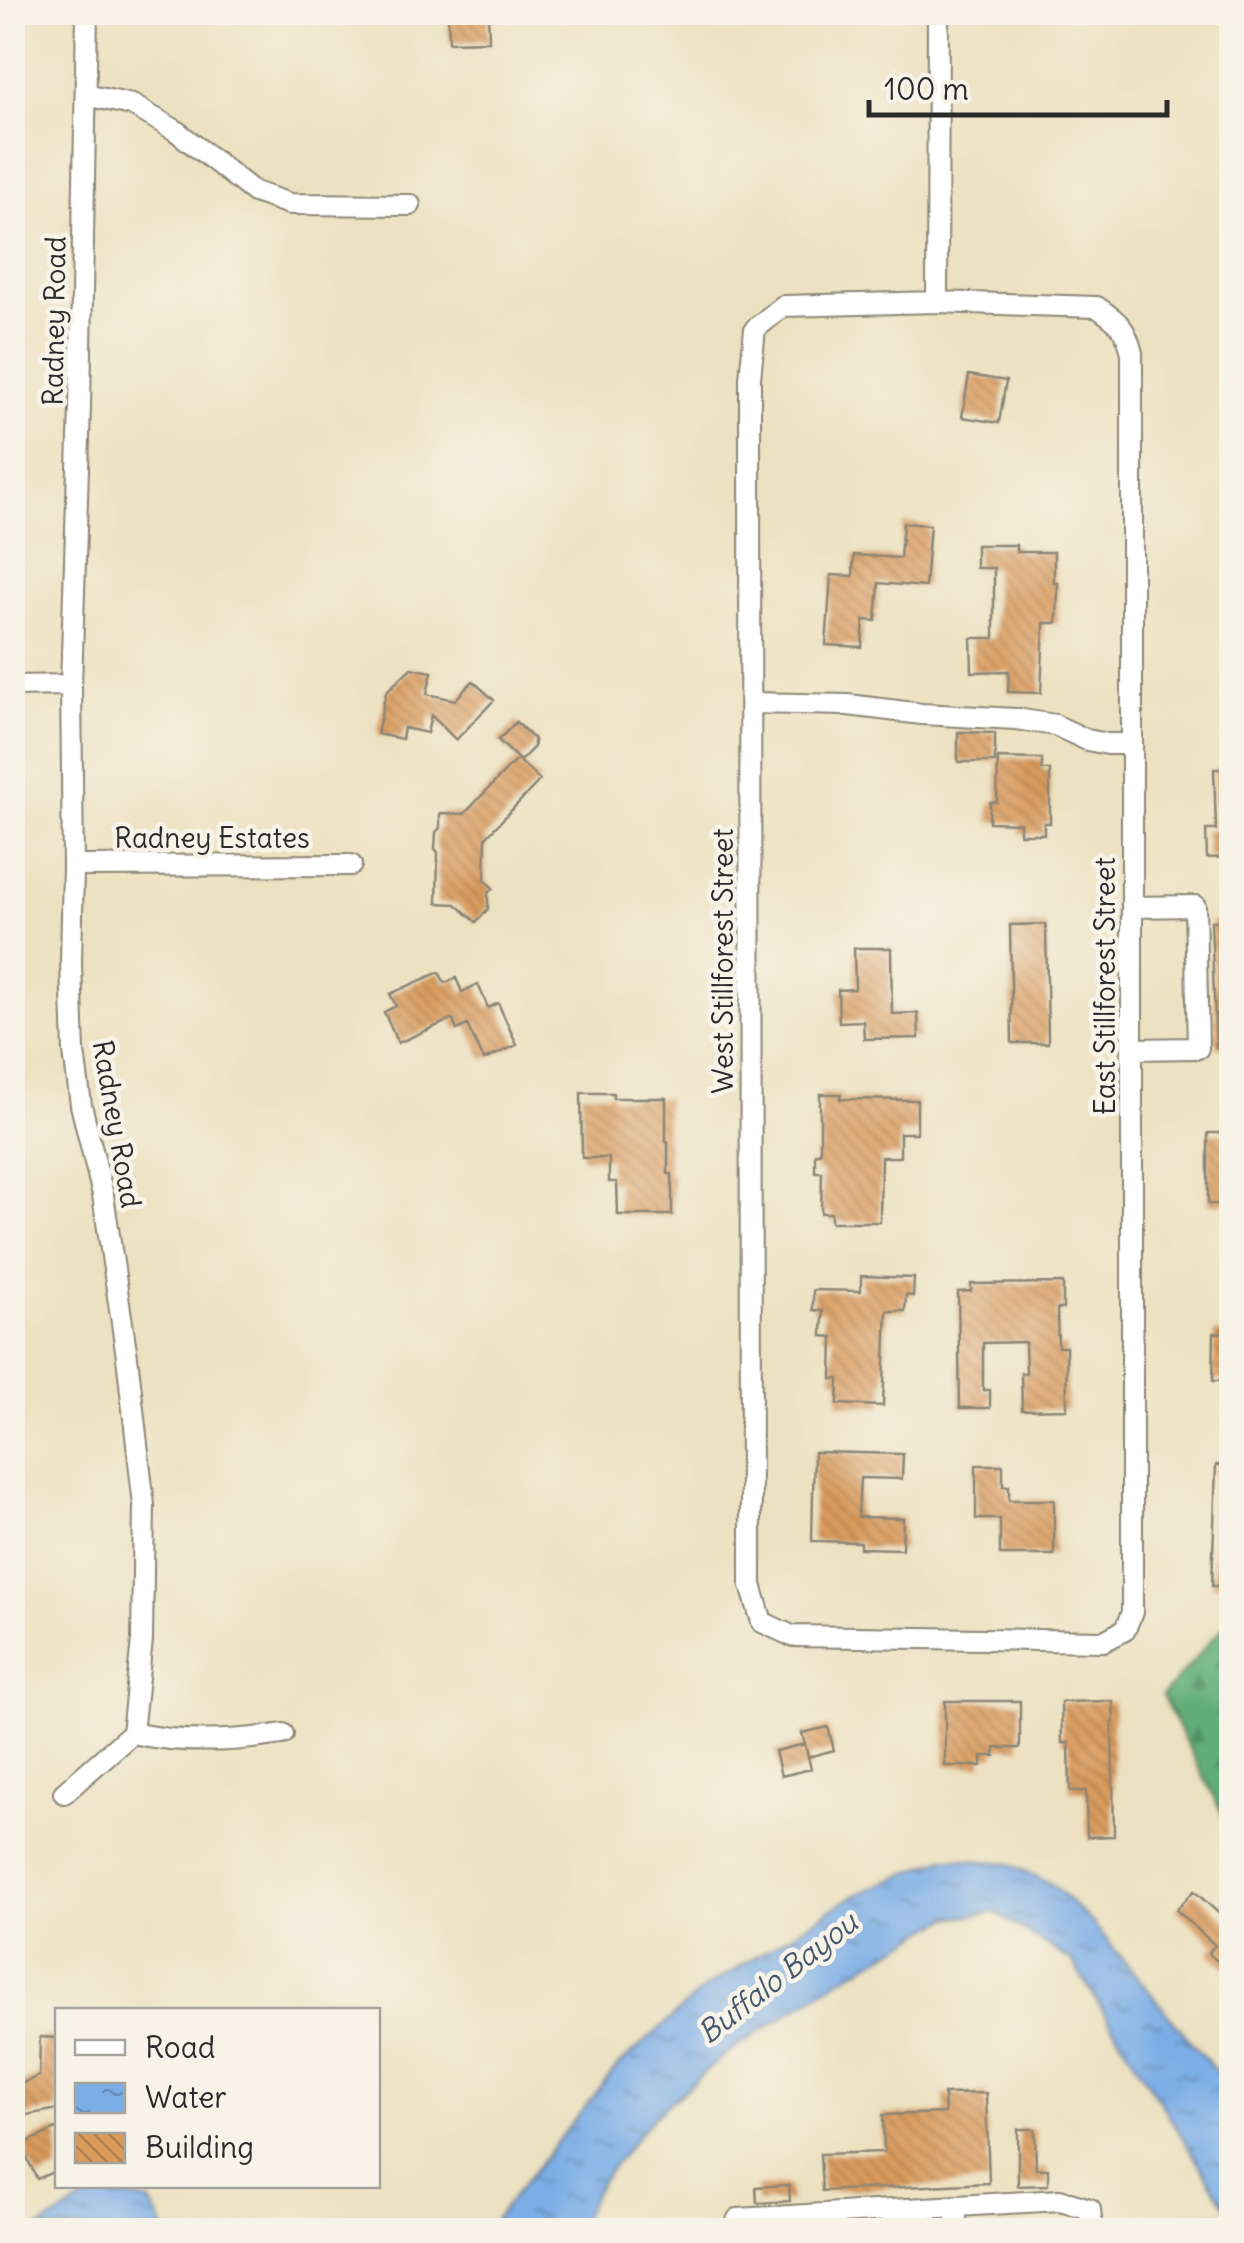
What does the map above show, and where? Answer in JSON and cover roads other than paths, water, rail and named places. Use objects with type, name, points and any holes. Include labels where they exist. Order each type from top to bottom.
[{"type":"street","name":"Radney Road","points":[[87,12],[71,685],[74,866],[70,963],[81,1105],[102,1195],[127,1357],[144,1505],[142,1640],[132,1734]]},
{"type":"street","points":[[937,302],[938,12]]},
{"type":"street","points":[[86,94],[132,105],[175,130],[254,192],[290,204],[410,205]]},
{"type":"street","name":"West Stillforest Street","points":[[919,1639],[792,1636],[762,1622],[751,1586],[750,378],[755,329],[783,306],[937,302]]},
{"type":"street","name":"East Stillforest Street","points":[[919,1639],[1104,1640],[1125,1630],[1132,1612],[1132,354],[1127,334],[1116,320],[1097,308],[937,302]]},
{"type":"street","points":[[12,686],[71,685]]},
{"type":"street","points":[[750,703],[848,705],[1016,719],[1055,724],[1086,740],[1132,744]]},
{"type":"street","name":"Radney Estates","points":[[74,866],[351,865]]},
{"type":"street","points":[[1132,907],[1195,906],[1198,1048],[1132,1049]]},
{"type":"street","points":[[64,1792],[132,1734],[241,1740],[282,1734]]},
{"type":"street","points":[[733,2230],[738,2219],[857,2221],[956,2206],[1060,2200],[1090,2209],[1092,2230]]},
{"type":"street","points":[[956,2206],[956,2230]]},
{"type":"water","name":"Buffalo Bayou","points":[[945,1858],[1007,1863],[1050,1883],[1091,1921],[1221,2078],[1231,2098],[1231,2215],[1072,1961],[995,1912],[949,1918],[838,1981],[724,2055],[651,2119],[599,2184],[576,2230],[486,2230],[618,2066],[704,1989],[853,1896]]},
{"type":"water","points":[[99,2191],[150,2202],[165,2230],[37,2230]]}]
